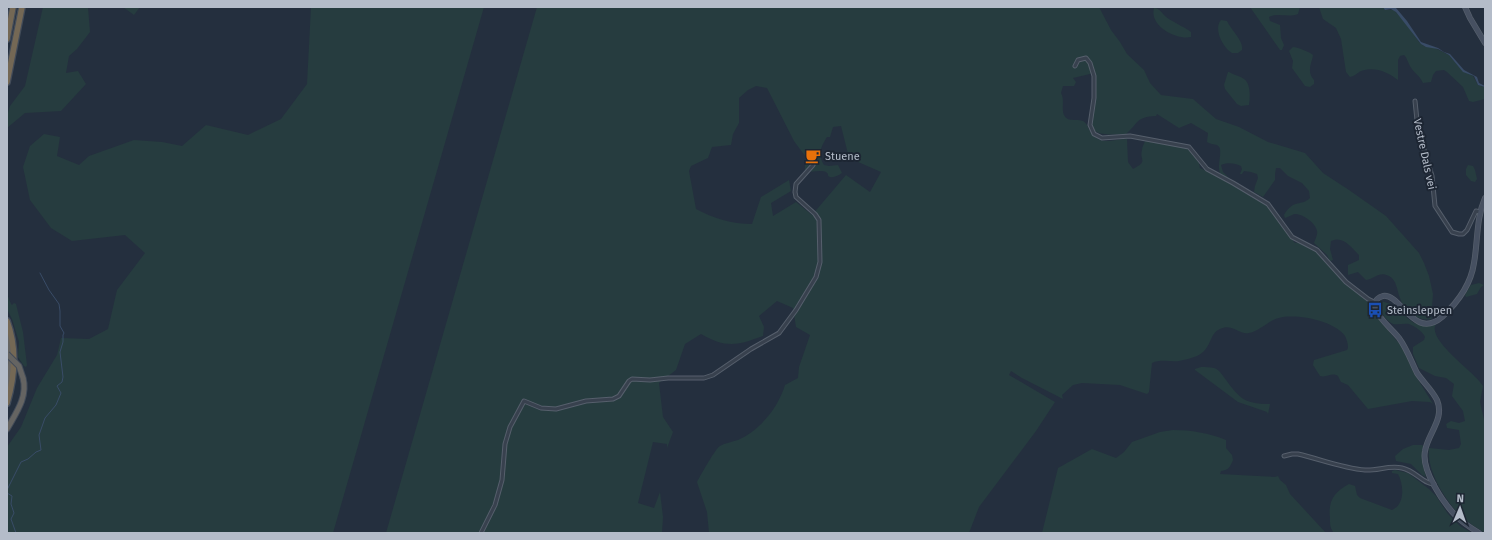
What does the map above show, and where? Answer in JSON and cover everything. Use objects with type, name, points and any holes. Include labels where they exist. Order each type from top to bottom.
[{"type":"highway","points":[[7,39],[13,7]]},
{"type":"highway","points":[[7,82],[22,7]]},
{"type":"highway","points":[[7,321],[13,345],[14,370],[7,403]]},
{"type":"highway","points":[[7,332],[11,357],[10,381],[7,392]]},
{"type":"highway","points":[[7,354],[19,366],[25,388],[22,402],[7,429]]},
{"type":"main road","points":[[1465,7],[1485,43]]},
{"type":"main road","points":[[1479,533],[1456,516],[1434,484],[1426,469],[1424,456],[1427,442],[1439,416],[1438,402],[1417,373],[1401,342],[1377,312],[1376,303],[1380,297],[1390,297],[1409,315],[1421,322],[1431,322],[1442,316],[1459,297],[1470,277],[1474,264],[1480,212],[1485,198]]},
{"type":"street","points":[[1075,66],[1078,60],[1086,58],[1089,61],[1093,71],[1094,98],[1090,125],[1094,134],[1102,138],[1134,136],[1190,148],[1206,169],[1268,204],[1292,236],[1317,250],[1346,282],[1368,299],[1376,303]]},
{"type":"street","name":"Vestre Dals vei","points":[[1415,101],[1418,130],[1432,176],[1435,206],[1452,232],[1455,234],[1463,234],[1468,230],[1476,211],[1480,212]]},
{"type":"street","points":[[481,533],[495,505],[502,480],[505,444],[510,427],[524,401],[541,408],[556,409],[586,401],[613,399],[618,396],[632,379],[650,380],[668,378],[704,378],[713,375],[751,349],[779,333],[796,310],[816,277],[820,262],[819,220],[815,214],[796,197],[795,192],[796,184],[813,165]]},
{"type":"street","points":[[1284,456],[1298,454],[1364,470],[1400,467],[1414,472],[1428,484],[1434,484]]},
{"type":"green space","points":[[43,7],[88,7],[90,32],[77,49],[69,56],[66,73],[78,71],[86,84],[61,111],[25,113],[7,128],[7,116],[10,106],[25,86]]},
{"type":"green space","points":[[123,7],[140,7],[134,15]]},
{"type":"green space","points":[[311,7],[484,7],[333,533],[7,533],[7,447],[21,427],[37,388],[57,355],[61,338],[89,339],[108,329],[117,290],[145,253],[125,235],[72,241],[51,228],[30,200],[23,167],[30,146],[44,134],[60,137],[57,156],[79,165],[89,156],[134,140],[162,142],[182,146],[206,125],[248,135],[281,119],[307,84]]},
{"type":"green space","points":[[537,7],[1099,7],[1111,30],[1127,54],[1144,70],[1150,83],[1161,95],[1193,99],[1216,119],[1239,127],[1268,142],[1305,153],[1323,173],[1386,216],[1419,253],[1429,276],[1433,294],[1432,307],[1429,315],[1432,318],[1421,319],[1408,311],[1405,307],[1400,298],[1394,280],[1389,276],[1382,274],[1366,280],[1358,272],[1348,275],[1348,265],[1359,260],[1359,255],[1350,245],[1339,240],[1331,241],[1330,249],[1333,260],[1330,261],[1327,255],[1314,243],[1317,232],[1316,228],[1311,222],[1305,217],[1297,214],[1285,218],[1284,215],[1291,206],[1307,201],[1310,198],[1309,191],[1302,183],[1288,176],[1280,168],[1276,168],[1275,180],[1263,197],[1254,192],[1258,178],[1257,174],[1244,171],[1240,174],[1242,169],[1241,166],[1228,163],[1221,165],[1223,172],[1230,179],[1221,175],[1219,171],[1220,150],[1217,145],[1207,142],[1208,133],[1191,123],[1179,128],[1157,114],[1156,116],[1141,119],[1126,134],[1105,134],[1095,131],[1092,128],[1091,123],[1095,104],[1094,73],[1073,78],[1076,82],[1074,86],[1063,86],[1061,93],[1063,98],[1064,115],[1070,120],[1080,120],[1084,122],[1094,136],[1102,141],[1127,139],[1128,162],[1133,169],[1142,162],[1141,153],[1145,141],[1189,148],[1199,163],[1200,168],[1227,181],[1247,194],[1263,201],[1295,243],[1299,242],[1318,253],[1343,281],[1373,305],[1372,309],[1375,315],[1402,346],[1414,373],[1433,404],[1430,402],[1412,401],[1368,409],[1348,385],[1341,382],[1338,376],[1320,376],[1313,365],[1314,360],[1347,350],[1348,348],[1345,336],[1333,326],[1324,322],[1295,317],[1279,318],[1249,333],[1228,327],[1216,331],[1202,353],[1197,356],[1186,360],[1152,363],[1149,392],[1147,394],[1120,385],[1082,383],[1073,385],[1062,395],[1063,399],[1011,371],[1009,375],[1055,402],[1036,431],[979,507],[969,533],[709,533],[707,512],[697,482],[705,468],[720,446],[746,436],[761,424],[778,402],[785,385],[798,378],[799,367],[810,335],[796,327],[793,308],[777,301],[759,316],[764,327],[763,336],[745,342],[731,344],[717,342],[701,334],[685,344],[676,370],[659,383],[663,417],[673,432],[667,448],[667,444],[653,442],[638,503],[654,508],[660,492],[663,517],[662,533],[386,533]],"holes":[[[756,86],[767,88],[794,141],[805,156],[806,172],[824,171],[832,177],[842,173],[838,165],[824,165],[820,154],[823,144],[827,137],[830,137],[833,127],[841,126],[849,158],[881,172],[870,192],[846,175],[812,215],[796,202],[773,216],[771,203],[791,191],[789,180],[761,197],[752,224],[723,220],[696,209],[689,171],[691,166],[708,158],[712,147],[731,145],[733,134],[739,123],[739,98],[748,90]]]},
{"type":"green space","points":[[1250,7],[1300,7],[1298,14],[1276,15],[1269,17],[1270,21],[1280,25],[1281,38],[1284,45],[1282,50],[1280,50]]},
{"type":"green space","points":[[1319,7],[1383,7],[1387,10],[1394,10],[1405,22],[1419,42],[1424,46],[1435,48],[1449,55],[1460,68],[1473,76],[1478,85],[1485,87],[1485,99],[1473,102],[1469,101],[1463,87],[1444,70],[1436,71],[1431,82],[1423,83],[1420,77],[1410,67],[1404,55],[1400,56],[1398,60],[1398,80],[1385,72],[1371,69],[1361,71],[1350,77],[1346,72],[1341,39],[1336,28],[1323,19]]},
{"type":"green space","points":[[1154,8],[1159,9],[1165,16],[1191,32],[1191,37],[1178,36],[1165,30],[1156,21]]},
{"type":"green space","points":[[1221,20],[1227,21],[1239,39],[1242,50],[1238,53],[1232,53],[1222,43],[1218,28]]},
{"type":"green space","points":[[1293,47],[1309,52],[1313,55],[1310,73],[1314,80],[1314,84],[1310,87],[1305,86],[1292,68],[1293,61],[1289,51]]},
{"type":"green space","points":[[1228,72],[1241,77],[1248,84],[1250,91],[1249,105],[1241,106],[1237,104],[1225,89],[1224,85]]},
{"type":"green space","points":[[1468,165],[1473,166],[1475,170],[1477,179],[1475,182],[1471,181],[1466,175]]},
{"type":"green space","points":[[1479,283],[1484,285],[1477,294],[1466,297],[1465,295],[1471,285]]},
{"type":"green space","points":[[7,294],[11,304],[16,304],[23,332],[26,367],[18,357],[19,342],[12,319],[7,309]]},
{"type":"green space","points":[[1381,301],[1397,306],[1407,318],[1414,323],[1427,325],[1436,324],[1435,331],[1444,347],[1483,386],[1480,402],[1485,424],[1485,533],[1462,517],[1450,503],[1438,485],[1429,457],[1429,448],[1449,450],[1459,448],[1461,444],[1459,430],[1447,428],[1446,424],[1451,421],[1459,423],[1465,421],[1463,411],[1452,396],[1454,384],[1446,378],[1435,376],[1419,368],[1413,354],[1413,347],[1424,340],[1424,335],[1414,326],[1409,324],[1390,323],[1380,310],[1378,304]]},
{"type":"green space","points":[[1201,367],[1211,367],[1217,369],[1233,389],[1247,401],[1253,403],[1270,404],[1268,414],[1267,412],[1238,402],[1195,370]]},
{"type":"green space","points":[[1173,430],[1200,432],[1226,440],[1226,448],[1232,455],[1233,460],[1229,468],[1221,471],[1220,474],[1278,476],[1286,485],[1290,494],[1326,533],[1042,533],[1058,468],[1092,449],[1116,458],[1124,452],[1132,442],[1160,432]]},
{"type":"green space","points":[[1413,445],[1423,446],[1422,462],[1426,477],[1411,464],[1396,461],[1395,456],[1403,449]]},
{"type":"green space","points":[[1395,470],[1408,473],[1429,489],[1436,496],[1448,514],[1460,526],[1472,533],[1334,533],[1330,525],[1331,502],[1339,490],[1349,484],[1355,486],[1357,495],[1360,498],[1392,510],[1399,504],[1402,489],[1398,474],[1392,473],[1392,471]]},
{"type":"water","points":[[1383,7],[1396,8],[1421,42],[1438,48],[1450,54],[1464,70],[1477,77],[1479,83],[1485,87],[1478,85],[1474,76],[1463,72],[1449,55],[1438,49],[1426,47],[1421,44],[1396,12],[1391,9],[1385,10]]},
{"type":"waterway","points":[[7,490],[21,462],[41,450],[39,435],[45,418],[56,405],[61,393],[57,386],[62,382],[63,377],[60,352],[64,333],[60,326],[59,304],[49,290],[40,273]]},
{"type":"waterway","points":[[7,493],[12,496],[11,504],[14,513],[11,519],[16,533]]},
{"type":"place","name":"Stuene","points":[[813,156]]},
{"type":"place","name":"Steinsleppen","points":[[1375,310]]}]
